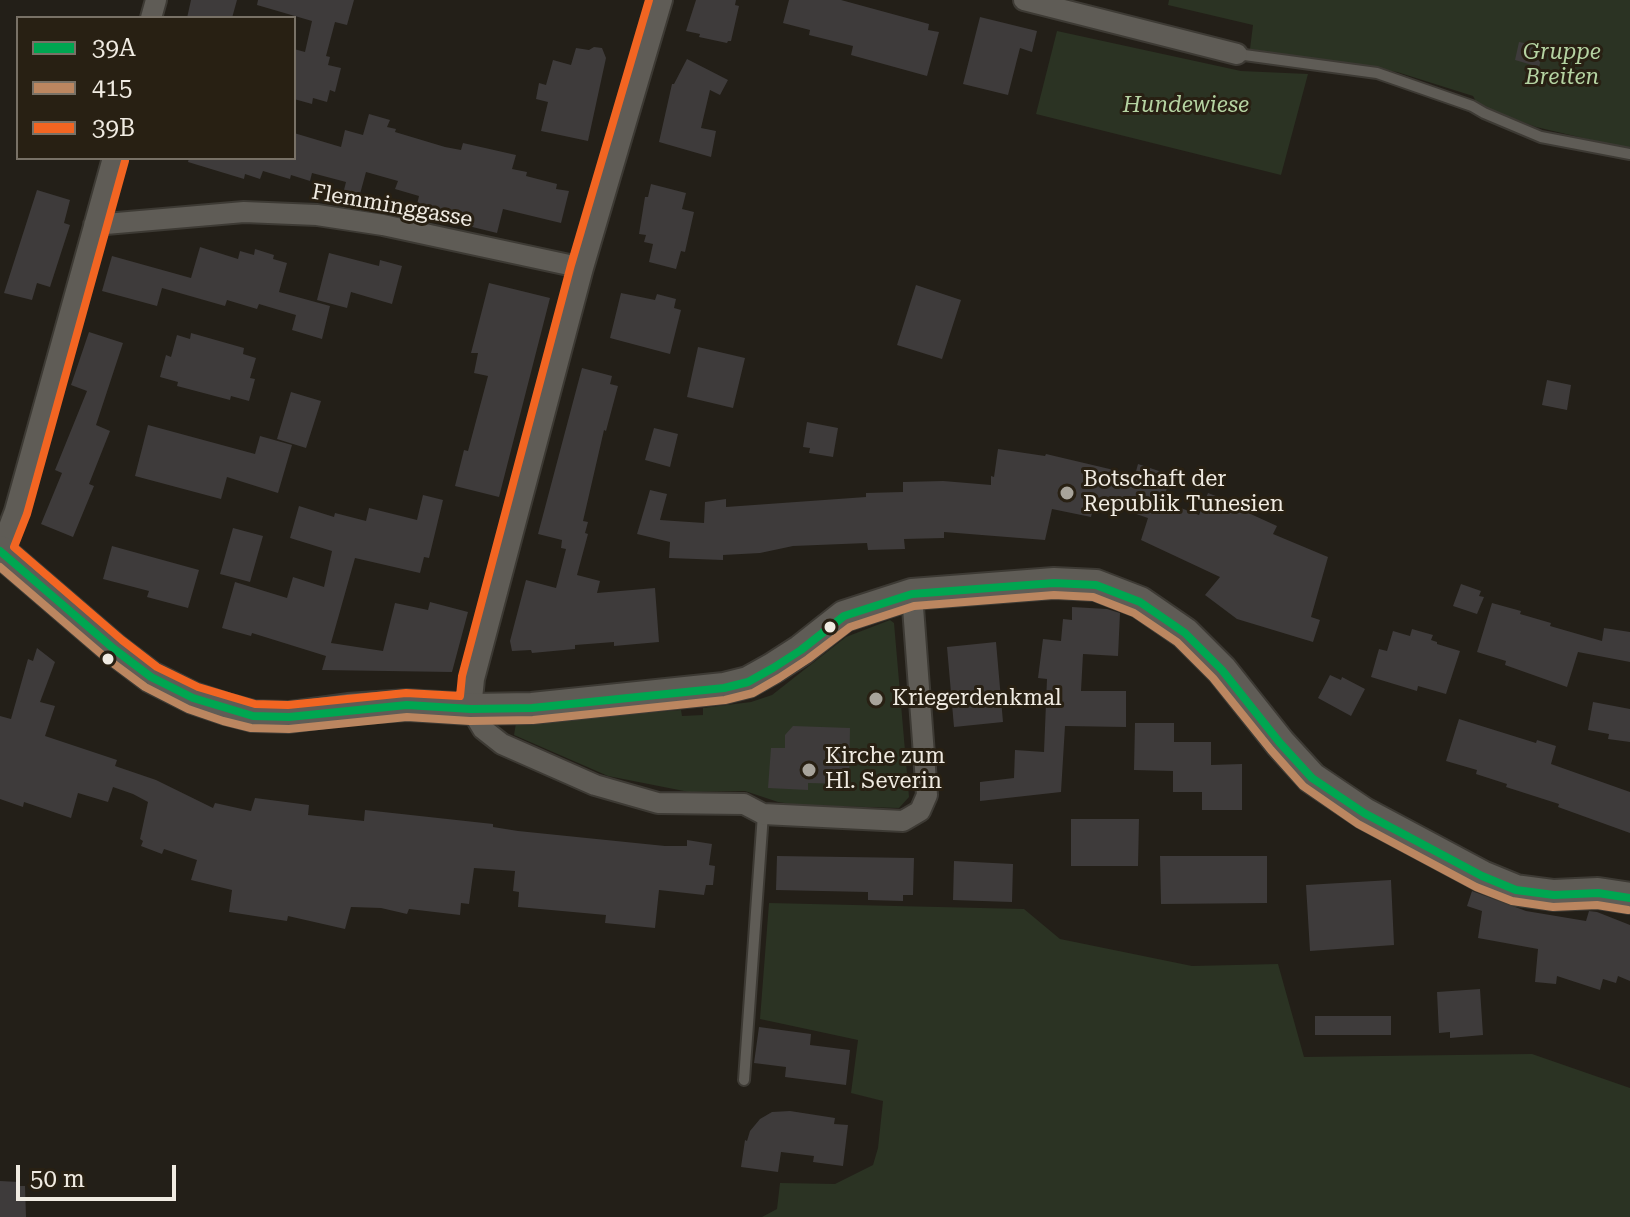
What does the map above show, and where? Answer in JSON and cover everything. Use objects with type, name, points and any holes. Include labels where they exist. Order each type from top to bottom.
[{"type":"main road","points":[[0,551],[151,677],[193,698],[253,716],[289,717],[407,705],[471,709],[532,708],[674,694],[748,682],[801,650],[844,616],[912,594],[1054,583],[1096,585],[1140,602],[1185,633],[1222,670],[1312,778],[1364,813],[1482,876],[1516,890],[1554,895],[1598,893],[1630,898]]},
{"type":"street","points":[[662,0],[583,268],[474,679],[471,709],[483,729],[502,744],[595,785],[658,803],[744,804],[763,814],[903,821],[920,811],[927,795],[912,594]]},
{"type":"street","points":[[1024,0],[1237,54]]},
{"type":"street","points":[[0,551],[15,511],[112,160]]},
{"type":"street","name":"Flemminggasse","points":[[94,225],[244,212],[317,215],[383,225],[583,268]]},
{"type":"lane","points":[[1237,54],[1377,73],[1472,106],[1541,137],[1630,154]]},
{"type":"lane","points":[[744,1080],[763,814]]},
{"type":"green space","name":"Gruppe Breiten","points":[[1169,0],[1630,0],[1630,149],[1536,127],[1478,105],[1473,96],[1397,72],[1250,49],[1253,25],[1168,5]]},
{"type":"green space","name":"Hundewiese","points":[[1057,31],[1241,71],[1308,74],[1281,175],[1036,114]]},
{"type":"green space","points":[[890,620],[894,623],[909,797],[899,808],[798,805],[745,791],[689,792],[608,776],[514,735],[516,723],[681,710],[682,716],[703,715],[703,708],[751,702],[772,695],[846,637]]},
{"type":"green space","points":[[769,903],[1024,909],[1060,939],[1192,966],[1278,964],[1304,1057],[1532,1054],[1630,1088],[1630,1217],[762,1217],[777,1209],[780,1183],[835,1184],[873,1165],[883,1101],[851,1093],[858,1040],[760,1019]]},
{"type":"building","points":[[191,0],[237,0],[233,16],[187,16]]},
{"type":"building","points":[[258,0],[354,0],[347,25],[335,22],[326,56],[330,57],[328,65],[341,68],[335,92],[330,90],[327,102],[313,98],[312,104],[296,100],[296,50],[305,52],[312,21],[257,5]]},
{"type":"building","points":[[696,0],[736,0],[735,5],[739,6],[731,41],[727,43],[699,37],[700,34],[686,31]]},
{"type":"building","points":[[789,0],[841,0],[929,24],[928,30],[939,32],[927,76],[851,55],[853,46],[809,35],[810,30],[783,23]]},
{"type":"building","points":[[980,17],[1037,31],[1032,52],[1020,48],[1008,95],[963,84]]},
{"type":"building","points":[[1519,42],[1544,47],[1539,67],[1515,60]]},
{"type":"building","points":[[576,48],[589,50],[602,48],[606,58],[588,141],[541,131],[548,102],[536,99],[539,83],[546,85],[553,60],[571,65]]},
{"type":"building","points":[[687,59],[728,80],[720,95],[710,90],[701,128],[716,131],[711,157],[659,142],[672,84]]},
{"type":"building","points":[[369,114],[390,120],[387,127],[396,129],[395,132],[445,147],[461,150],[463,143],[516,155],[512,169],[557,184],[556,189],[569,191],[561,223],[503,209],[497,233],[415,213],[419,196],[395,189],[398,181],[366,172],[360,194],[344,190],[346,182],[312,173],[310,181],[263,171],[260,179],[245,174],[244,179],[188,162],[296,160],[296,134],[341,147],[345,130],[363,135]]},
{"type":"building","points":[[651,184],[686,193],[682,209],[694,212],[685,252],[681,251],[676,269],[649,262],[653,244],[644,242],[646,235],[639,234],[645,197],[648,197]]},
{"type":"building","points":[[37,190],[70,200],[64,223],[70,225],[50,287],[37,283],[32,300],[4,293]]},
{"type":"building","points":[[200,247],[238,259],[240,251],[254,255],[255,249],[287,263],[279,292],[330,306],[322,339],[292,330],[296,315],[259,304],[257,309],[227,300],[225,306],[162,288],[157,306],[102,291],[112,256],[191,278]]},
{"type":"building","points":[[329,253],[379,266],[380,260],[402,266],[392,304],[351,292],[347,308],[317,300]]},
{"type":"building","points":[[489,283],[550,298],[499,497],[455,486],[488,376],[474,373],[478,353],[471,353]]},
{"type":"building","points":[[916,285],[961,300],[942,359],[897,345]]},
{"type":"building","points":[[621,293],[655,300],[657,294],[676,299],[674,308],[681,310],[670,354],[610,338]]},
{"type":"building","points":[[89,332],[123,343],[96,425],[110,431],[89,484],[94,486],[73,537],[41,524],[62,473],[55,470],[87,391],[71,385]]},
{"type":"building","points":[[191,333],[244,348],[243,354],[256,358],[250,378],[255,379],[249,401],[231,396],[230,400],[177,386],[178,382],[160,377],[166,355],[171,357],[177,335],[190,339]]},
{"type":"building","points":[[698,347],[745,358],[733,408],[687,397]]},
{"type":"building","points":[[582,368],[612,376],[610,384],[618,386],[604,430],[583,521],[588,522],[585,533],[588,534],[577,575],[600,581],[597,593],[655,588],[659,642],[575,645],[575,649],[532,653],[531,650],[512,651],[510,641],[526,580],[556,588],[566,549],[561,548],[562,540],[538,534]]},
{"type":"building","points":[[1547,380],[1571,385],[1567,410],[1542,405]]},
{"type":"building","points":[[291,392],[321,401],[306,448],[277,439]]},
{"type":"building","points":[[807,422],[838,428],[833,457],[809,453],[810,448],[803,447]]},
{"type":"building","points":[[148,425],[255,454],[260,436],[292,445],[278,493],[227,477],[221,499],[135,476]]},
{"type":"building","points":[[654,428],[678,434],[670,467],[645,460]]},
{"type":"building","points":[[998,449],[1046,454],[1135,475],[1138,464],[1171,475],[1163,501],[1199,515],[1208,493],[1277,526],[1273,534],[1328,557],[1311,617],[1320,620],[1313,642],[1237,619],[1205,595],[1220,577],[1141,540],[1148,518],[1095,500],[1091,517],[1052,509],[1045,540],[944,532],[944,538],[904,539],[905,549],[868,550],[867,543],[793,546],[760,553],[723,555],[723,560],[669,558],[670,542],[637,534],[650,490],[667,494],[660,520],[704,523],[705,502],[726,499],[726,507],[903,492],[903,482],[991,485]]},
{"type":"building","points":[[423,495],[443,500],[429,558],[424,557],[420,573],[355,558],[331,643],[383,651],[395,603],[428,610],[430,602],[468,612],[452,672],[322,670],[326,656],[252,633],[251,636],[222,628],[235,582],[287,598],[293,577],[324,587],[332,551],[290,538],[299,506],[334,517],[335,513],[366,521],[369,508],[417,520]]},
{"type":"building","points":[[233,528],[263,536],[250,582],[220,574]]},
{"type":"building","points":[[112,546],[199,570],[188,608],[147,597],[149,591],[103,579]]},
{"type":"building","points":[[1461,584],[1481,591],[1479,596],[1484,597],[1477,614],[1453,606]]},
{"type":"building","points":[[1492,603],[1521,611],[1520,614],[1551,623],[1550,626],[1602,641],[1604,628],[1630,632],[1630,662],[1578,652],[1567,687],[1505,665],[1506,661],[1477,652]]},
{"type":"building","points":[[1072,607],[1120,613],[1118,656],[1083,654],[1081,691],[1126,691],[1126,727],[1065,726],[1061,792],[980,801],[980,782],[1014,778],[1015,750],[1044,752],[1047,679],[1038,678],[1043,639],[1061,641],[1063,619],[1072,620]]},
{"type":"building","points":[[1412,629],[1433,635],[1431,640],[1437,644],[1460,651],[1446,694],[1418,686],[1417,691],[1371,677],[1379,649],[1387,651],[1393,631],[1410,636]]},
{"type":"building","points":[[996,642],[1003,722],[954,727],[947,647]]},
{"type":"building","points":[[37,648],[55,662],[40,702],[55,706],[45,736],[117,760],[115,766],[156,780],[213,808],[215,803],[251,811],[255,798],[309,805],[308,815],[364,821],[365,810],[493,824],[493,827],[518,831],[665,846],[687,846],[687,840],[712,844],[709,865],[715,866],[713,885],[706,885],[704,895],[659,890],[655,928],[605,923],[606,915],[518,907],[519,892],[513,891],[515,871],[474,868],[469,904],[461,903],[460,915],[409,909],[407,914],[381,908],[351,907],[345,929],[288,916],[287,921],[229,912],[232,890],[191,880],[197,860],[164,849],[162,854],[141,846],[148,802],[133,794],[113,787],[108,802],[78,793],[71,818],[24,802],[23,807],[0,799],[0,716],[11,719],[28,659],[33,661]]},
{"type":"building","points":[[1330,675],[1341,680],[1342,677],[1365,689],[1351,716],[1318,698]]},
{"type":"building","points":[[1593,702],[1630,709],[1630,742],[1608,739],[1609,734],[1588,730]]},
{"type":"building","points":[[1459,719],[1536,743],[1537,740],[1556,746],[1551,764],[1630,792],[1630,833],[1558,807],[1559,804],[1506,787],[1507,784],[1476,774],[1477,770],[1446,761]]},
{"type":"building","points":[[1135,723],[1174,723],[1174,742],[1211,742],[1211,765],[1242,764],[1242,810],[1202,810],[1202,792],[1173,792],[1173,771],[1134,770]]},
{"type":"building","name":"Kirche zum Hl. Severin","points":[[793,726],[850,728],[849,784],[808,783],[808,790],[768,788],[771,748],[785,748],[785,735]]},
{"type":"building","points":[[1071,819],[1139,819],[1138,866],[1071,866]]},
{"type":"building","points":[[777,856],[914,858],[913,895],[903,895],[903,901],[868,900],[868,892],[776,890]]},
{"type":"building","points":[[1160,856],[1267,856],[1267,903],[1161,904]]},
{"type":"building","points":[[954,861],[1013,864],[1012,902],[953,900]]},
{"type":"building","points":[[1391,880],[1394,945],[1310,951],[1306,885]]},
{"type":"building","points":[[1472,891],[1526,911],[1586,921],[1589,911],[1597,912],[1630,925],[1630,981],[1618,976],[1616,983],[1603,979],[1600,990],[1557,976],[1556,984],[1535,982],[1538,949],[1478,938],[1482,911],[1467,906]]},
{"type":"building","points":[[1480,989],[1483,1035],[1450,1038],[1450,1032],[1439,1033],[1437,992]]},
{"type":"building","points":[[1315,1016],[1391,1016],[1391,1035],[1315,1035]]},
{"type":"building","points":[[759,1027],[811,1034],[810,1045],[850,1050],[846,1085],[785,1077],[786,1067],[754,1063]]},
{"type":"building","points":[[790,1111],[835,1118],[834,1124],[848,1125],[843,1166],[813,1162],[814,1156],[781,1152],[778,1172],[741,1167],[745,1140],[760,1119],[772,1112]]},
{"type":"building","points":[[0,1181],[19,1182],[19,1186],[25,1186],[26,1217],[0,1217]]},
{"type":"transit line","name":"39B","points":[[125,161],[27,514],[14,547],[157,667],[198,687],[255,704],[288,705],[406,693],[460,696],[462,676],[571,265],[649,0]]},
{"type":"transit line","name":"39A","points":[[0,551],[151,677],[193,698],[253,716],[289,717],[407,705],[471,709],[532,708],[724,688],[748,682],[773,668],[844,616],[912,594],[1054,583],[1096,585],[1140,602],[1185,633],[1222,670],[1312,778],[1364,813],[1482,876],[1516,890],[1554,895],[1598,893],[1630,898]]},
{"type":"transit line","name":"415","points":[[0,567],[106,658],[145,687],[188,709],[251,728],[289,729],[407,717],[470,721],[533,720],[725,700],[753,693],[779,678],[850,627],[914,606],[1054,595],[1093,597],[1134,613],[1177,642],[1213,678],[1303,786],[1358,824],[1476,887],[1512,901],[1553,907],[1597,905],[1628,910]]},
{"type":"place","name":"Botschaft der Republik Tunesien","points":[[1067,493]]},
{"type":"place","name":"Kriegerdenkmal","points":[[876,699]]},
{"type":"place","name":"Kirche zum Hl. Severin","points":[[809,770]]}]
